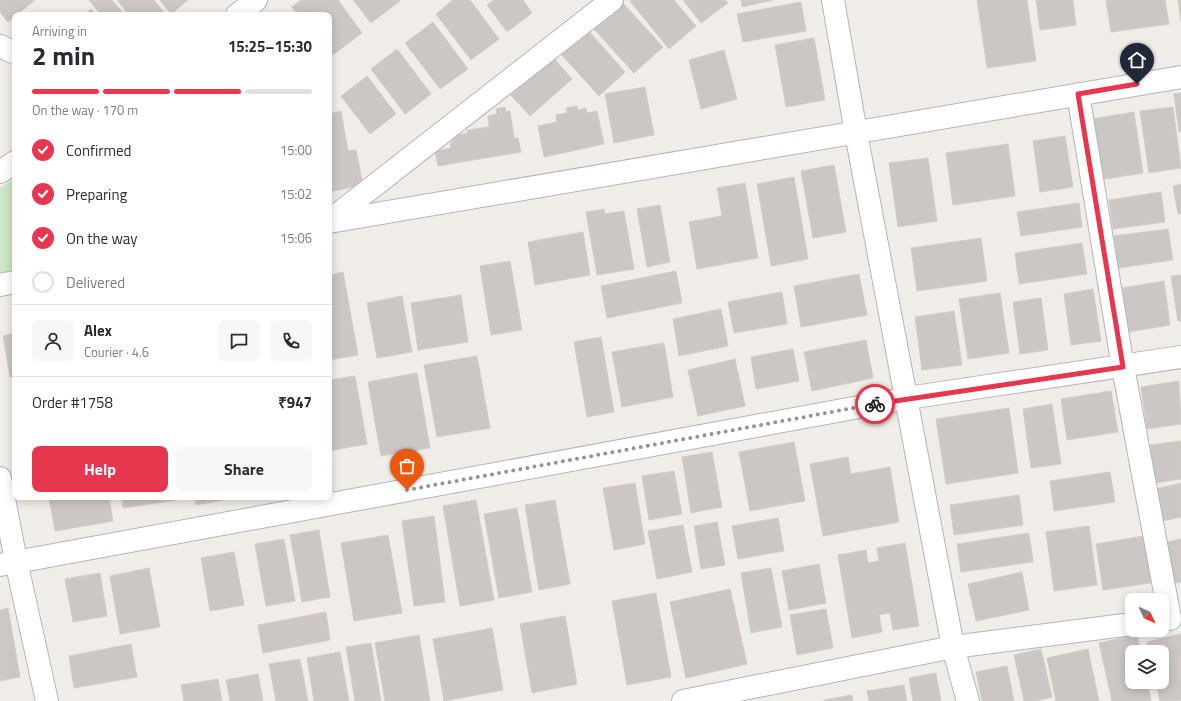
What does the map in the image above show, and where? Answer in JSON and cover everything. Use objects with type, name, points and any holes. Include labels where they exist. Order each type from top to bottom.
[{"type":"street","points":[[241,12],[256,0]]},
{"type":"street","points":[[332,219],[612,0]]},
{"type":"street","points":[[833,0],[856,133],[908,398],[953,647],[968,701]]},
{"type":"street","points":[[0,46],[12,52]]},
{"type":"street","points":[[332,220],[1181,77]]},
{"type":"street","points":[[1078,94],[1123,367],[1171,619]]},
{"type":"street","points":[[0,172],[12,164]]},
{"type":"street","points":[[0,285],[12,283]]},
{"type":"street","points":[[8,563],[908,398],[1123,367],[1181,357]]},
{"type":"street","points":[[0,478],[8,563],[48,701]]},
{"type":"street","points":[[683,701],[953,647],[1125,625]]},
{"type":"green space","points":[[12,180],[12,271],[0,273],[0,188]]},
{"type":"building","points":[[0,0],[35,0],[20,12],[12,12],[12,19],[8,22],[0,12]]},
{"type":"building","points":[[89,0],[112,0],[122,12],[99,12]]},
{"type":"building","points":[[117,0],[154,0],[164,12],[127,12]]},
{"type":"building","points":[[160,0],[188,0],[173,12],[169,12]]},
{"type":"building","points":[[301,0],[338,0],[362,33],[332,56],[332,12],[296,12],[292,7]]},
{"type":"building","points":[[353,0],[399,0],[400,1],[371,23]]},
{"type":"building","points":[[453,0],[470,0],[499,39],[471,60],[436,14]]},
{"type":"building","points":[[494,0],[523,0],[532,13],[507,32],[487,5]]},
{"type":"building","points":[[674,0],[696,26],[669,49],[630,1]]},
{"type":"building","points":[[683,0],[725,0],[728,3],[701,23]]},
{"type":"building","points":[[741,0],[773,0],[742,7]]},
{"type":"building","points":[[977,0],[1027,0],[1036,61],[987,68]]},
{"type":"building","points":[[1036,0],[1073,0],[1076,25],[1040,30]]},
{"type":"building","points":[[1106,0],[1165,0],[1169,24],[1111,32]]},
{"type":"building","points":[[1178,0],[1181,0],[1181,22]]},
{"type":"building","points":[[622,2],[663,47],[634,73],[593,28]]},
{"type":"building","points":[[801,2],[806,31],[743,42],[737,14]]},
{"type":"building","points":[[433,22],[468,69],[440,89],[405,43]]},
{"type":"building","points":[[587,29],[625,72],[599,96],[560,53]]},
{"type":"building","points":[[814,38],[825,100],[786,107],[775,45]]},
{"type":"building","points":[[397,49],[431,94],[405,114],[371,69]]},
{"type":"building","points":[[724,50],[737,99],[701,109],[689,60]]},
{"type":"building","points":[[551,55],[572,79],[530,116],[509,93]]},
{"type":"building","points":[[367,76],[396,114],[370,134],[341,96]]},
{"type":"building","points":[[645,87],[654,135],[614,143],[605,94]]},
{"type":"building","points":[[1181,93],[1181,132],[1179,132],[1174,94]]},
{"type":"building","points":[[577,106],[578,110],[586,108],[587,113],[597,111],[604,144],[544,157],[538,126],[557,122],[556,115],[567,113],[566,108]]},
{"type":"building","points":[[505,107],[506,112],[510,111],[514,138],[518,138],[521,152],[438,166],[435,151],[451,148],[450,144],[458,135],[468,133],[467,130],[489,127],[488,116],[497,114],[496,109]]},
{"type":"building","points":[[1173,107],[1181,168],[1149,173],[1140,111]]},
{"type":"building","points":[[341,111],[348,151],[356,150],[363,185],[332,191],[332,113]]},
{"type":"building","points":[[1134,112],[1143,173],[1094,181],[1086,120]]},
{"type":"building","points":[[1065,136],[1073,187],[1040,192],[1033,141]]},
{"type":"building","points":[[1008,144],[1015,196],[953,205],[946,153]]},
{"type":"building","points":[[928,158],[937,221],[898,227],[889,163]]},
{"type":"building","points":[[834,165],[846,232],[813,238],[801,171]]},
{"type":"building","points":[[794,177],[808,259],[771,266],[757,184]]},
{"type":"building","points":[[745,183],[758,258],[697,269],[689,222],[722,216],[717,188]]},
{"type":"building","points":[[1181,184],[1181,214],[1178,214],[1173,186]]},
{"type":"building","points":[[1161,192],[1165,222],[1113,229],[1109,200]]},
{"type":"building","points":[[1079,203],[1082,227],[1021,236],[1017,212]]},
{"type":"building","points":[[660,205],[670,262],[647,267],[637,209]]},
{"type":"building","points":[[604,209],[605,214],[624,211],[634,269],[597,275],[586,212]]},
{"type":"building","points":[[1168,229],[1173,260],[1118,268],[1114,236]]},
{"type":"building","points":[[583,232],[590,275],[535,285],[528,242]]},
{"type":"building","points":[[981,238],[987,281],[917,291],[911,248]]},
{"type":"building","points":[[1082,243],[1087,274],[1019,284],[1015,253]]},
{"type":"building","points":[[510,261],[522,330],[491,335],[480,266]]},
{"type":"building","points":[[676,271],[682,303],[607,318],[601,286]]},
{"type":"building","points":[[343,272],[358,355],[332,359],[332,274]]},
{"type":"building","points":[[859,274],[867,315],[801,327],[794,286]]},
{"type":"building","points":[[1181,275],[1181,321],[1178,321],[1171,276]]},
{"type":"building","points":[[1164,281],[1170,325],[1128,332],[1122,288]]},
{"type":"building","points":[[1093,289],[1101,341],[1071,345],[1064,294]]},
{"type":"building","points":[[782,292],[787,324],[734,333],[728,302]]},
{"type":"building","points":[[1000,293],[1009,353],[968,359],[959,299]]},
{"type":"building","points":[[461,295],[468,342],[418,350],[411,303]]},
{"type":"building","points":[[402,296],[412,352],[377,358],[367,303]]},
{"type":"building","points":[[1041,298],[1048,350],[1020,354],[1013,302]]},
{"type":"building","points":[[721,309],[728,346],[679,356],[673,319]]},
{"type":"building","points":[[954,311],[962,365],[922,370],[915,317]]},
{"type":"building","points":[[12,334],[12,377],[10,377],[3,336]]},
{"type":"building","points":[[601,337],[614,412],[587,417],[574,342]]},
{"type":"building","points":[[866,340],[873,378],[812,391],[804,352]]},
{"type":"building","points":[[664,343],[673,397],[622,407],[612,352]]},
{"type":"building","points":[[793,349],[799,381],[756,389],[751,357]]},
{"type":"building","points":[[477,356],[490,428],[437,437],[424,365]]},
{"type":"building","points":[[735,359],[745,406],[698,416],[688,370]]},
{"type":"building","points":[[417,373],[430,448],[381,456],[368,382]]},
{"type":"building","points":[[355,376],[367,444],[332,450],[332,380]]},
{"type":"building","points":[[1179,381],[1181,424],[1147,429],[1141,387]]},
{"type":"building","points":[[1111,391],[1118,432],[1067,440],[1061,399]]},
{"type":"building","points":[[1052,404],[1061,464],[1031,468],[1023,409]]},
{"type":"building","points":[[1009,408],[1018,473],[946,484],[936,419]]},
{"type":"building","points":[[1181,441],[1181,479],[1155,483],[1150,445]]},
{"type":"building","points":[[794,442],[805,501],[750,511],[739,452]]},
{"type":"building","points":[[712,452],[722,507],[691,513],[682,457]]},
{"type":"building","points":[[848,457],[851,474],[890,467],[899,522],[823,536],[810,464]]},
{"type":"building","points":[[674,471],[682,514],[649,520],[642,476]]},
{"type":"building","points":[[1110,472],[1115,502],[1054,511],[1050,481]]},
{"type":"building","points":[[635,483],[645,544],[614,550],[603,488]]},
{"type":"building","points":[[1181,483],[1181,517],[1153,523],[1147,491]]},
{"type":"building","points":[[1019,495],[1023,525],[954,535],[950,505]]},
{"type":"building","points":[[50,500],[110,500],[113,521],[55,531]]},
{"type":"building","points":[[122,500],[176,500],[123,508]]},
{"type":"building","points":[[195,500],[223,500],[196,505]]},
{"type":"building","points":[[476,500],[494,600],[460,606],[443,506]]},
{"type":"building","points":[[555,500],[570,584],[539,590],[525,505]]},
{"type":"building","points":[[517,508],[532,592],[499,598],[484,514]]},
{"type":"building","points":[[434,516],[445,602],[414,606],[402,521]]},
{"type":"building","points":[[778,518],[784,551],[738,559],[732,526]]},
{"type":"building","points":[[717,522],[725,565],[701,569],[694,526]]},
{"type":"building","points":[[683,525],[692,572],[657,579],[648,531]]},
{"type":"building","points":[[1089,526],[1097,585],[1054,591],[1046,532]]},
{"type":"building","points":[[319,530],[330,597],[302,602],[290,535]]},
{"type":"building","points":[[1029,533],[1033,562],[961,572],[957,544]]},
{"type":"building","points":[[388,535],[402,613],[354,621],[341,543]]},
{"type":"building","points":[[1144,536],[1151,583],[1103,590],[1096,544]]},
{"type":"building","points":[[284,539],[295,601],[266,606],[255,544]]},
{"type":"building","points":[[1181,539],[1181,582],[1172,584],[1163,543]]},
{"type":"building","points":[[905,543],[919,626],[893,630],[890,613],[879,615],[882,632],[852,638],[838,555],[866,550],[868,563],[879,561],[877,548]]},
{"type":"building","points":[[234,552],[244,605],[210,611],[201,558]]},
{"type":"building","points":[[819,564],[826,603],[789,610],[782,571]]},
{"type":"building","points":[[149,568],[160,627],[120,634],[110,576]]},
{"type":"building","points":[[771,568],[782,627],[751,633],[741,573]]},
{"type":"building","points":[[1022,572],[1029,610],[976,621],[968,584]]},
{"type":"building","points":[[100,573],[107,616],[73,622],[65,579]]},
{"type":"building","points":[[730,589],[747,664],[686,678],[670,602]]},
{"type":"building","points":[[656,593],[671,677],[627,685],[612,601]]},
{"type":"building","points":[[8,608],[20,677],[0,681],[0,610]]},
{"type":"building","points":[[826,609],[833,648],[797,655],[790,615]]},
{"type":"building","points":[[326,612],[330,640],[263,653],[258,625]]},
{"type":"building","points":[[565,616],[577,684],[532,693],[520,624]]},
{"type":"building","points":[[492,628],[503,690],[444,701],[433,639]]},
{"type":"building","points":[[1181,634],[1181,700],[1160,701],[1157,689],[1169,689],[1169,645],[1148,645],[1147,642]]},
{"type":"building","points":[[419,635],[430,701],[385,701],[375,643]]},
{"type":"building","points":[[1128,637],[1137,637],[1139,645],[1125,645],[1125,689],[1148,689],[1151,701],[1112,701],[1099,643]]},
{"type":"building","points":[[371,643],[381,701],[355,701],[346,647]]},
{"type":"building","points":[[131,644],[137,677],[74,688],[69,656]]},
{"type":"building","points":[[1041,649],[1052,697],[1035,701],[1024,701],[1014,655]]},
{"type":"building","points":[[1088,649],[1099,701],[1056,701],[1047,658]]},
{"type":"building","points":[[340,652],[349,701],[314,701],[307,658]]},
{"type":"building","points":[[300,659],[308,701],[276,701],[269,664]]},
{"type":"building","points":[[1007,666],[1014,701],[982,701],[976,672]]},
{"type":"building","points":[[936,673],[941,701],[913,701],[909,678]]},
{"type":"building","points":[[258,674],[263,701],[230,701],[226,680]]},
{"type":"building","points":[[218,679],[222,701],[184,701],[181,685]]},
{"type":"building","points":[[904,685],[907,701],[869,701],[867,691]]},
{"type":"building","points":[[852,695],[853,701],[824,701],[824,700]]},
{"type":"way so far","points":[[407,490],[875,404]]},
{"type":"route","points":[[875,404],[1123,367],[1078,94],[1137,84]]}]
